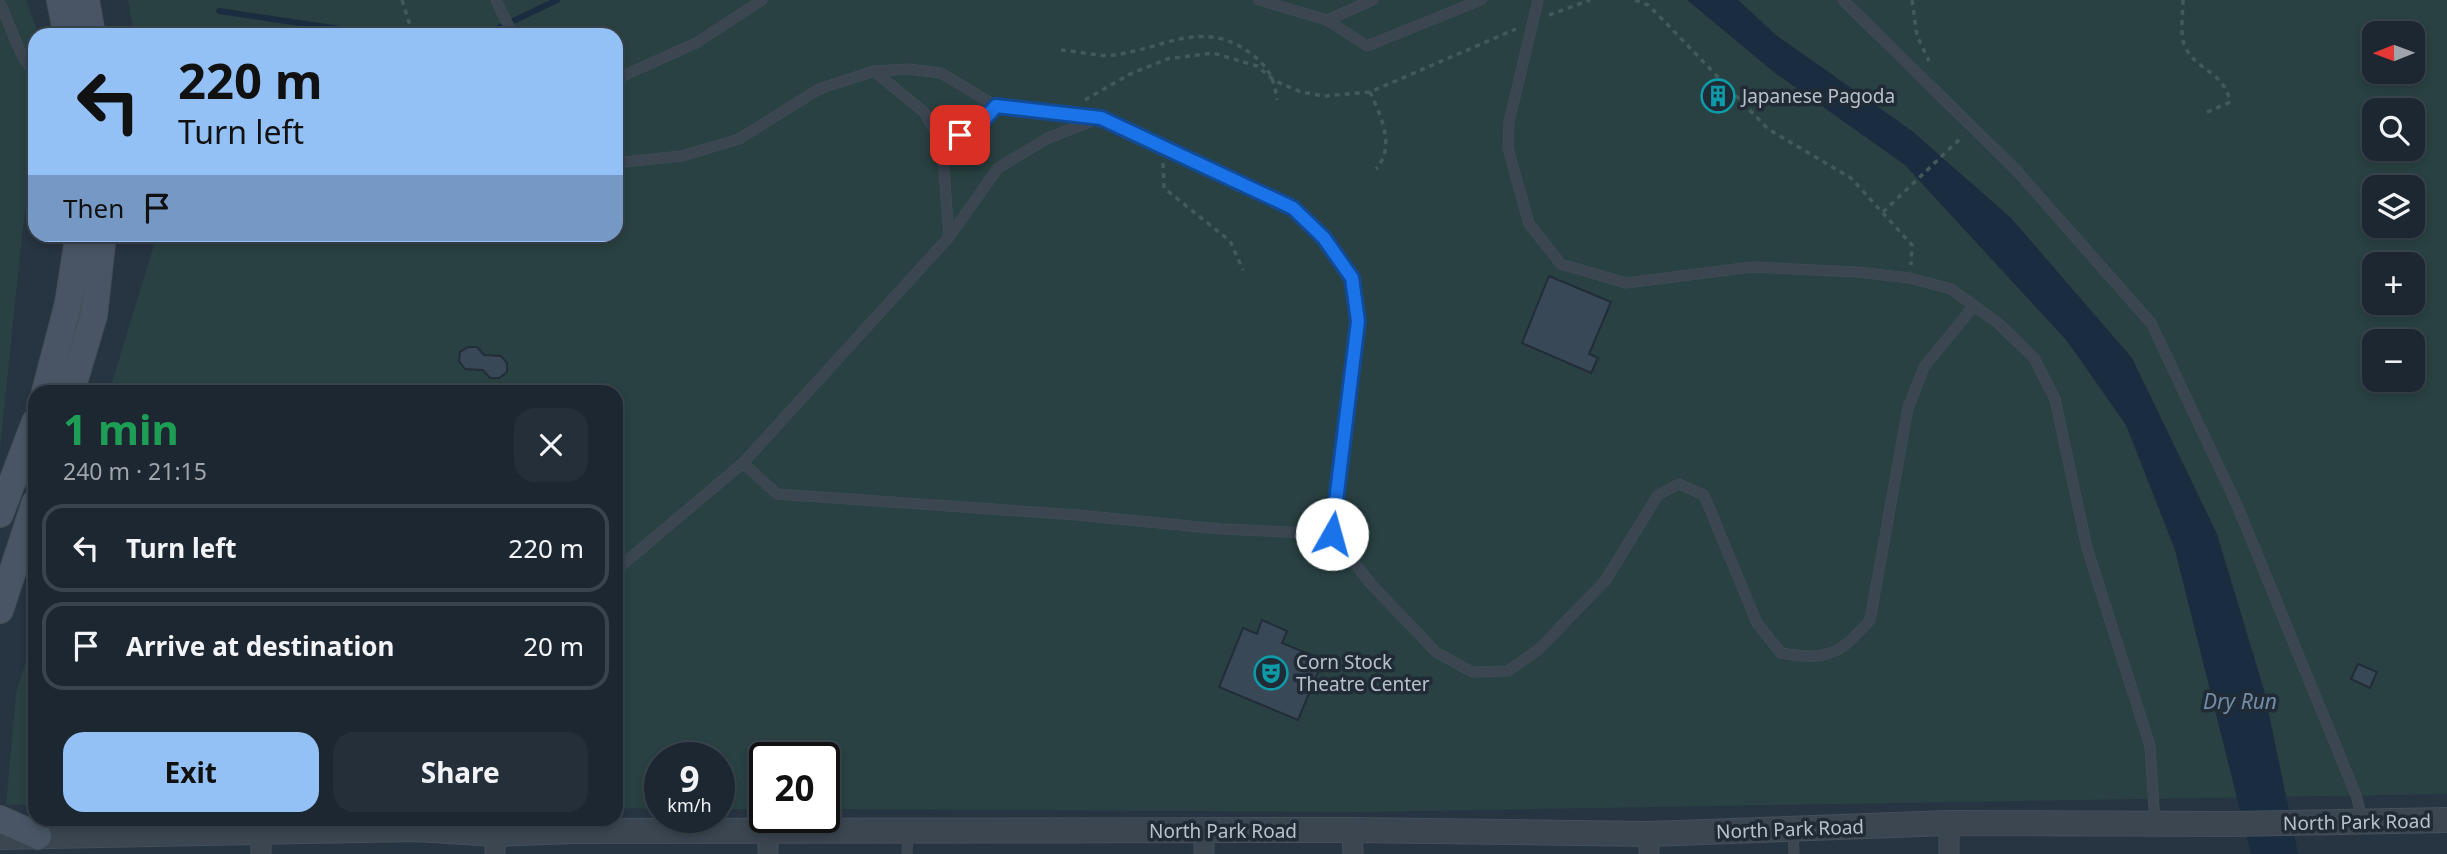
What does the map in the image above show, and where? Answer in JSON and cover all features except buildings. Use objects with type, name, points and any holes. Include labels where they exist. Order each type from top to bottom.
[{"type":"main road","points":[[60,0],[66,28]]},
{"type":"main road","points":[[86,0],[91,28]]},
{"type":"main road","points":[[47,385],[68,304],[78,242]]},
{"type":"main road","points":[[73,385],[94,315],[102,242]]},
{"type":"main road","points":[[0,514],[28,440]]},
{"type":"main road","points":[[0,610],[28,524]]},
{"type":"main road","points":[[0,819],[38,836]]},
{"type":"street","name":"North Park Road","points":[[0,837],[262,835],[416,830],[495,844],[575,831],[768,843],[1649,844],[1793,828],[1949,823],[2229,824],[2447,820]]},
{"type":"street","points":[[1949,823],[1949,854]]},
{"type":"lane","points":[[496,0],[510,28]]},
{"type":"lane","points":[[623,76],[696,43],[762,0]]},
{"type":"lane","points":[[1259,0],[1327,20],[1367,46],[1481,0]]},
{"type":"lane","points":[[1327,20],[1373,0]]},
{"type":"lane","points":[[1538,0],[1509,122],[1508,148],[1529,224],[1561,264],[1626,284],[1752,267],[1910,278],[1951,289],[1998,323],[2034,358],[2055,400],[2087,548],[2150,746],[2155,823]]},
{"type":"lane","points":[[1843,0],[2017,171],[2151,323],[2237,505],[2356,794],[2363,821]]},
{"type":"lane","points":[[0,4],[28,64]]},
{"type":"lane","points":[[623,162],[682,156],[739,139],[820,89],[874,71],[908,69],[941,73],[996,106],[1101,118],[1293,208],[1324,238],[1352,278],[1358,321],[1332,534],[1371,584],[1436,652],[1472,672],[1508,671],[1539,649],[1605,581],[1658,495],[1679,484],[1704,495],[1757,623],[1781,653],[1813,658],[1848,645],[1870,620],[1908,408],[1924,367],[1973,307]]},
{"type":"lane","points":[[874,71],[924,113],[942,143],[949,237]]},
{"type":"lane","points":[[942,143],[978,127],[996,106]]},
{"type":"lane","points":[[623,564],[743,463],[949,237],[998,168],[1048,138],[1101,118]]},
{"type":"lane","points":[[743,463],[777,494],[1077,515],[1232,530],[1332,534]]},
{"type":"lane","points":[[1793,828],[1794,854]]},
{"type":"path","points":[[402,0],[411,28]]},
{"type":"path","points":[[1078,105],[1130,74],[1167,59],[1213,53],[1257,66],[1275,81],[1301,92],[1324,96],[1370,92],[1532,21],[1590,0]]},
{"type":"path","points":[[1635,0],[1648,5],[1768,129],[1851,177],[1912,245],[1910,278]]},
{"type":"path","points":[[1912,0],[1917,36],[1931,64]]},
{"type":"path","points":[[2183,0],[2183,41],[2187,50],[2192,59],[2222,81],[2230,102],[2205,113]]},
{"type":"path","points":[[1060,50],[1112,55],[1205,35],[1239,45],[1267,67],[1275,81],[1277,100]]},
{"type":"path","points":[[1370,92],[1382,119],[1385,139],[1384,160],[1376,169]]},
{"type":"path","points":[[1883,212],[1953,145]]},
{"type":"path","points":[[1162,146],[1164,188],[1230,241],[1243,270]]},
{"type":"green space","points":[[0,0],[26,0],[36,28],[28,28],[28,193],[0,450]]},
{"type":"green space","points":[[128,0],[2447,0],[2447,794],[1360,812],[840,809],[840,742],[749,742],[749,809],[735,809],[735,742],[644,742],[644,809],[623,808],[623,385],[111,385],[155,242],[623,242],[623,28],[133,28]]},
{"type":"green space","points":[[28,654],[28,805],[6,805],[16,693]]},
{"type":"water","name":"Dry Run","points":[[1687,0],[1738,0],[1776,35],[1912,131],[2011,218],[2132,358],[2217,534],[2264,690],[2298,854],[2251,854],[2175,550],[2126,425],[2067,341],[1905,165],[1775,73]]},
{"type":"waterway","name":"Dry Run","points":[[499,28],[557,0]]},
{"type":"waterway","name":"Dry Run","points":[[219,11],[333,28]]},
{"type":"place","name":"Japanese Pagoda","points":[[1718,96]]},
{"type":"place","name":"Corn Stock Theatre Center","points":[[1271,673]]},
{"type":"route","points":[[960,135],[978,127],[996,106],[1101,118],[1293,208],[1324,238],[1352,278],[1358,321],[1332,534]]}]
